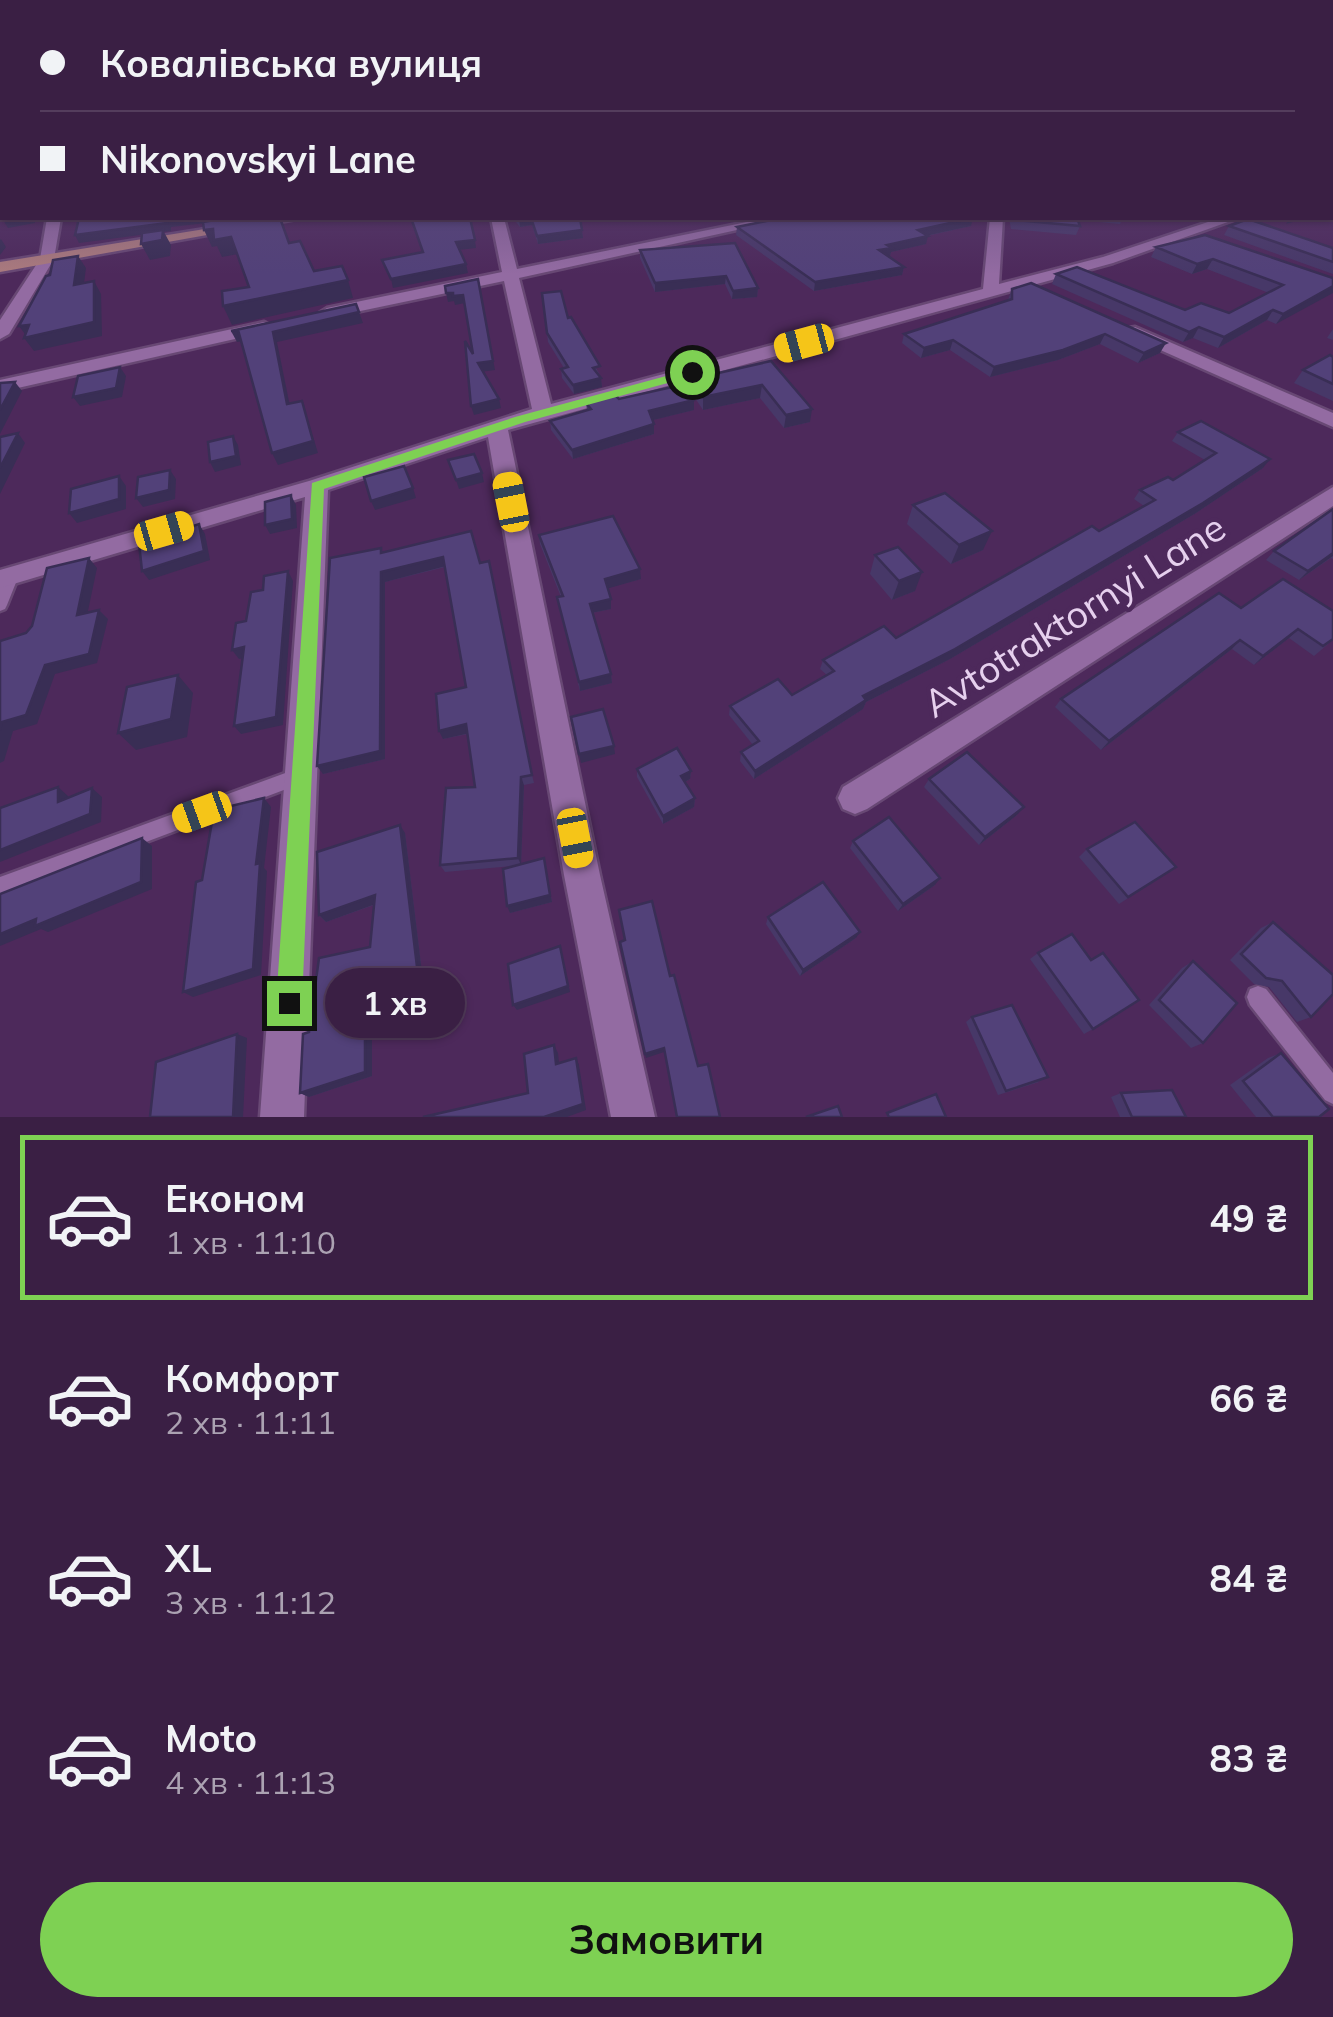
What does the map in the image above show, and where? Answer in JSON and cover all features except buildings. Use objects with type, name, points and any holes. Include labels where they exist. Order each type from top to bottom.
[{"type":"main road","points":[[0,267],[284,220]]},
{"type":"street","points":[[0,334],[47,260],[54,220]]},
{"type":"street","points":[[498,220],[543,412]]},
{"type":"street","points":[[302,318],[775,220]]},
{"type":"street","points":[[990,293],[996,220]]},
{"type":"street","points":[[6,577],[317,486],[543,412],[1202,236],[1229,220]]},
{"type":"street","points":[[1026,282],[1062,299]]},
{"type":"street","points":[[0,386],[283,322]]},
{"type":"street","points":[[1116,323],[1333,421]]},
{"type":"street","points":[[497,426],[582,875],[633,1117]]},
{"type":"street","points":[[282,1117],[317,486]]},
{"type":"street","name":"Avtotraktornyi Lane","points":[[855,798],[1333,495]]},
{"type":"lane","points":[[0,605],[6,577]]},
{"type":"lane","points":[[0,887],[302,774]]},
{"type":"lane","points":[[1258,997],[1333,1092]]},
{"type":"route","points":[[289,1003],[317,486],[520,420],[692,372]]}]
